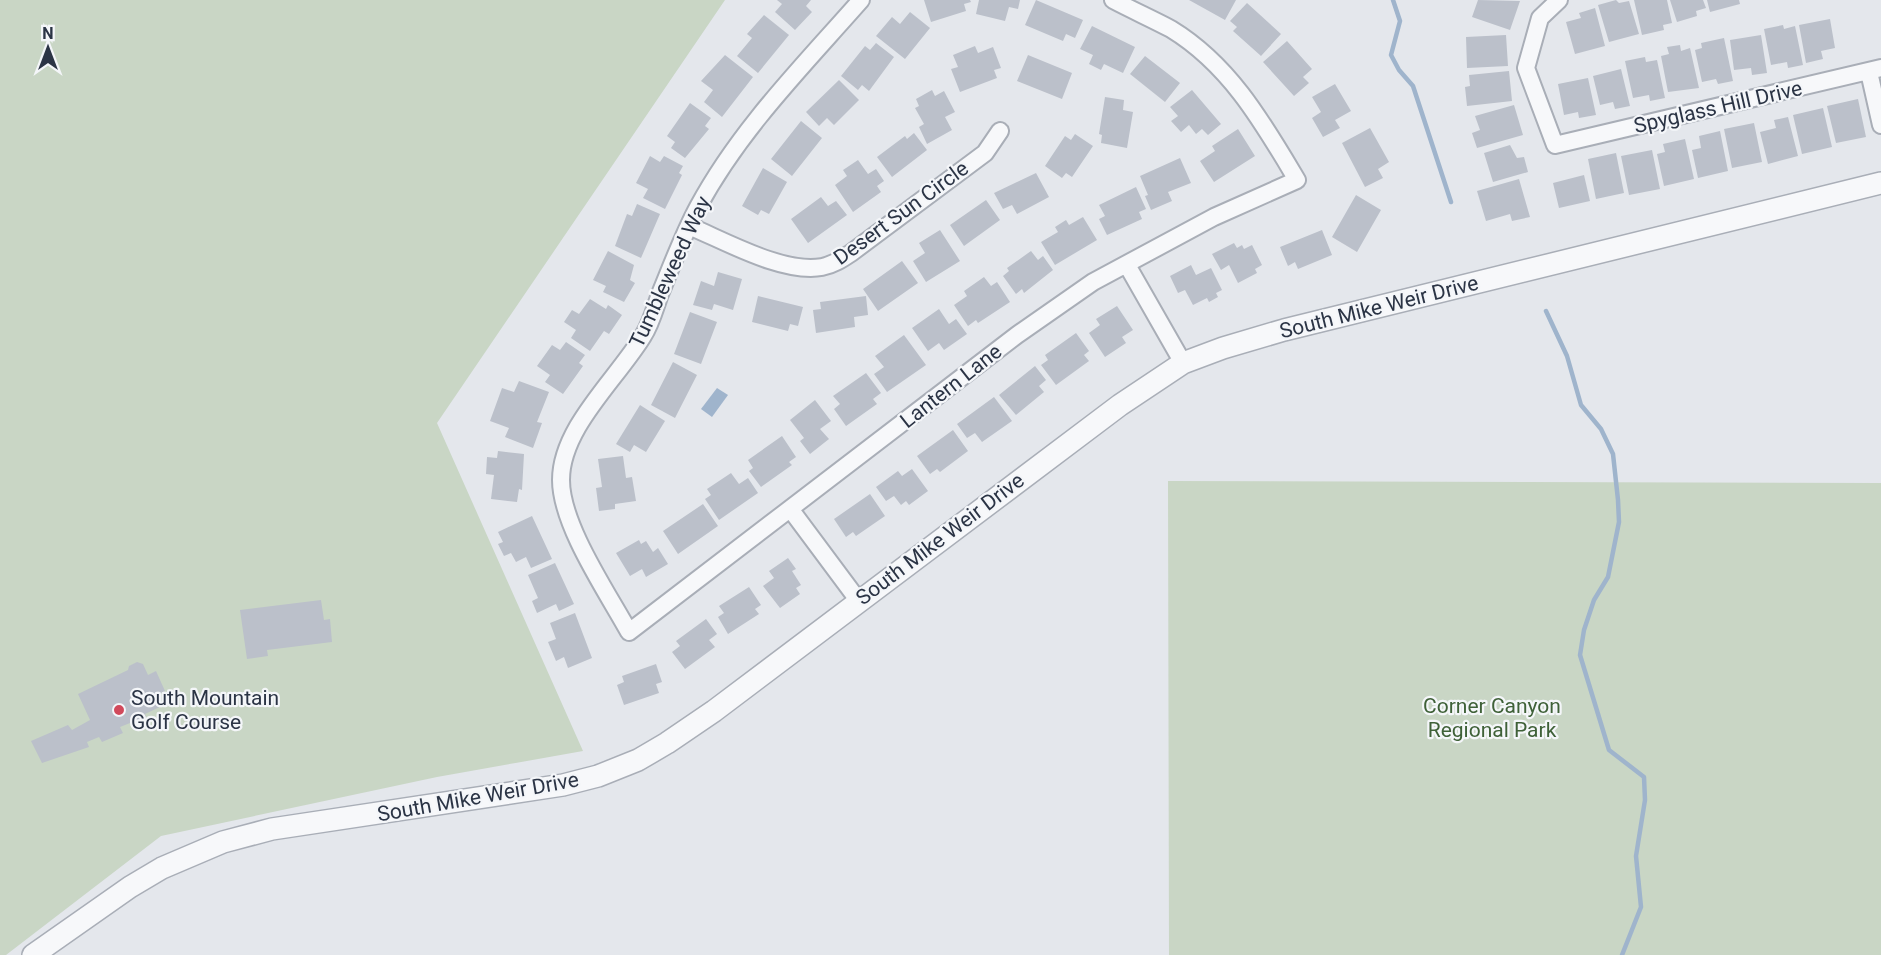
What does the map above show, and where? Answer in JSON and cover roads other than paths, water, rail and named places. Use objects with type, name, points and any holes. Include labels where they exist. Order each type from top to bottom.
[{"type":"street","name":"Tumbleweed Way","points":[[629,632],[567,513],[562,495],[562,461],[577,426],[617,376],[645,334],[689,226],[740,139],[861,0]]},
{"type":"street","name":"Lantern Lane","points":[[629,632],[1017,335],[1093,282],[1214,217],[1297,180],[1265,126],[1232,79],[1200,50],[1171,30],[1113,0]]},
{"type":"street","name":"Spyglass Hill Drive","points":[[1558,0],[1540,18],[1526,68],[1555,146],[1875,70]]},
{"type":"street","points":[[1875,70],[1881,125]]},
{"type":"street","name":"Desert Sun Circle","points":[[689,226],[780,263],[809,268],[823,267],[851,253],[985,153],[1000,131]]},
{"type":"street","name":"South Mike Weir Drive","points":[[33,955],[130,887],[183,858],[223,842],[272,829],[563,785],[598,776],[638,760],[714,711],[858,600],[1120,405],[1183,363],[1223,348],[1284,330],[1881,183]]},
{"type":"street","points":[[1127,265],[1183,363]]},
{"type":"street","points":[[791,510],[858,600]]},
{"type":"water","points":[[717,388],[728,395],[712,417],[701,409]]},
{"type":"waterway","points":[[1393,0],[1400,21],[1391,55],[1399,70],[1413,86],[1451,202]]},
{"type":"waterway","points":[[1546,311],[1567,356],[1581,405],[1601,429],[1613,454],[1619,522],[1608,577],[1594,600],[1584,630],[1580,655],[1609,750],[1644,777],[1645,800],[1636,856],[1641,907],[1622,955]]},
{"type":"place","name":"South Mountain Golf Course","points":[[119,710]]},
{"type":"park label","name":"Corner Canyon Regional Park","points":[[1492,718]]}]
